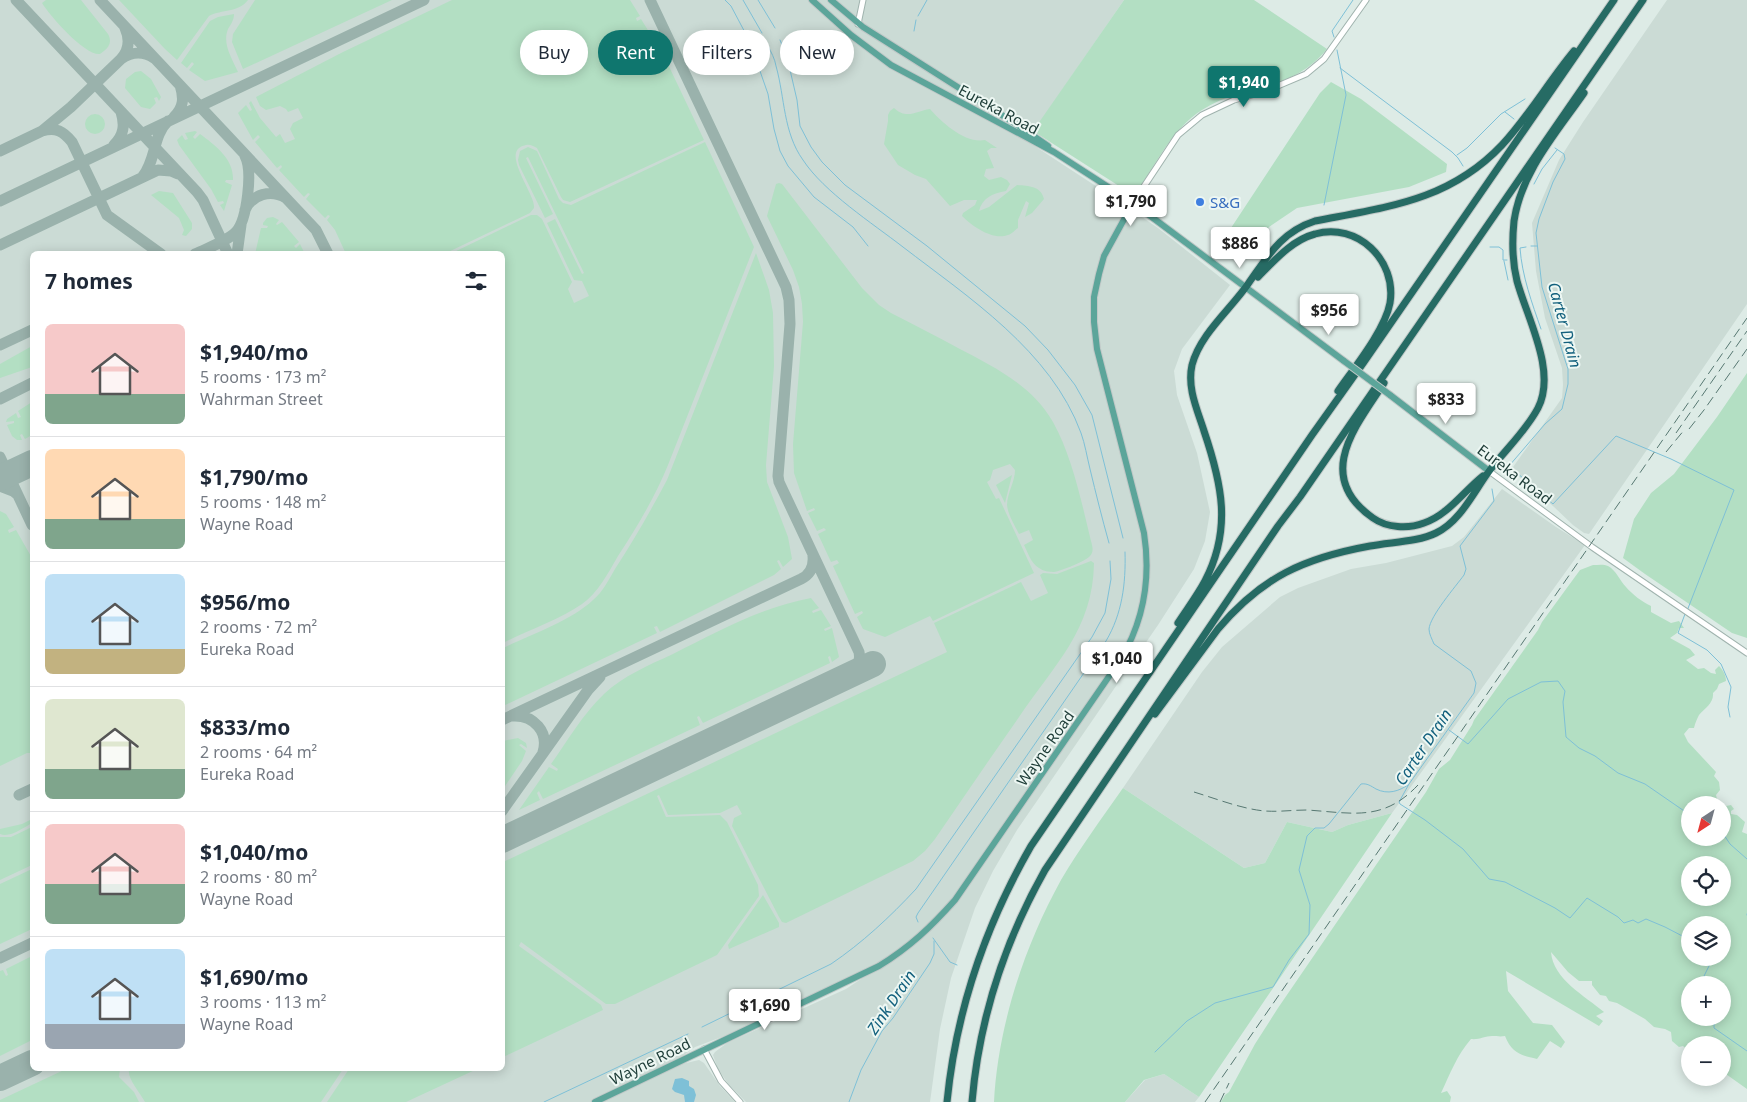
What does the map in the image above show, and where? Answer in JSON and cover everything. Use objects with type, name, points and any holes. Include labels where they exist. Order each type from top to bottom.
[{"type":"highway","points":[[947,1102],[954,1047],[974,968],[993,920],[1031,846],[1614,0]]},
{"type":"highway","points":[[972,1102],[975,1066],[987,1010],[999,970],[1017,926],[1046,870],[1278,526],[1300,497],[1643,0]]},
{"type":"highway","points":[[1098,748],[1124,703],[1204,582],[1213,563],[1219,543],[1222,523],[1221,490],[1190,381],[1192,366],[1201,344],[1280,240],[1302,225],[1416,200],[1434,193],[1472,172],[1503,144],[1567,60],[1584,43]]},
{"type":"highway","points":[[1119,760],[1156,714],[1218,629],[1257,591],[1296,567],[1319,557],[1369,546],[1421,538],[1438,532],[1449,525],[1455,518],[1489,471],[1532,418],[1545,389],[1545,371],[1517,280],[1513,258],[1512,241],[1517,209],[1534,166],[1601,68],[1611,47]]},
{"type":"highway","points":[[1246,287],[1292,246],[1309,236],[1325,232],[1343,233],[1364,242],[1380,256],[1384,264],[1391,295],[1382,325],[1331,402],[1312,436]]},
{"type":"highway","points":[[1422,320],[1346,445],[1343,459],[1346,486],[1357,504],[1376,520],[1392,526],[1408,527],[1423,524],[1441,514],[1489,471]]},
{"type":"main road","name":"Eureka Road","points":[[812,0],[838,25],[871,51],[917,80],[1054,152],[1133,204],[1344,360],[1489,471]]},
{"type":"main road","name":"Eureka Road","points":[[831,0],[858,24],[1034,135],[1054,152]]},
{"type":"main road","points":[[917,80],[928,77],[927,68]]},
{"type":"main road","name":"Wayne Road","points":[[595,1102],[880,966],[923,934],[964,887],[1116,667],[1131,642],[1138,624],[1145,595],[1147,576],[1145,542],[1097,349],[1094,308],[1099,274],[1104,256],[1133,204]]},
{"type":"street","points":[[858,24],[863,0]]},
{"type":"street","points":[[1133,204],[1178,135],[1202,115],[1234,100],[1266,91],[1306,74],[1324,59],[1366,0]]},
{"type":"street","name":"Eureka Road","points":[[1489,471],[1586,543],[1747,653]]},
{"type":"street","points":[[704,1049],[721,1081],[740,1102]]},
{"type":"shaded area","points":[[0,0],[1124,0],[1027,141],[1158,228],[1230,285],[1182,349],[1174,371],[1177,395],[1197,453],[1210,512],[1205,541],[1194,569],[1158,625],[1017,830],[993,871],[975,908],[951,978],[940,1029],[930,1102],[746,1102],[729,1085],[718,1069],[713,1055],[727,1043],[846,989],[861,979],[857,974],[727,1035],[695,1047],[680,1058],[592,1102],[0,1102]]},
{"type":"shaded area","points":[[1667,0],[1747,0],[1747,304],[1589,534],[1584,533],[1573,525],[1511,470],[1562,398],[1562,368],[1545,318],[1536,271],[1532,223],[1559,160]]},
{"type":"shaded area","points":[[1502,489],[1585,545],[1392,813],[1348,825],[1332,832],[1287,822],[1265,863],[1244,868],[1123,788],[1202,672],[1222,647],[1280,597],[1298,588],[1351,569],[1386,563],[1452,546],[1464,537]]},
{"type":"shaded area","points":[[699,1060],[704,1063],[720,1086],[735,1102],[603,1102],[682,1064]]},
{"type":"shaded area","points":[[1164,1074],[1199,1097],[1195,1102],[1125,1102],[1145,1080]]},
{"type":"green space","points":[[46,0],[81,0],[108,34],[110,43],[107,48],[100,54],[94,53],[77,42],[46,9],[42,3]]},
{"type":"green space","points":[[119,0],[248,0],[240,7],[209,16],[177,60]]},
{"type":"green space","points":[[255,0],[392,0],[243,69],[232,42],[233,34]]},
{"type":"green space","points":[[452,0],[630,0],[640,16],[636,18],[637,21],[641,19],[648,30],[598,30],[598,75],[673,75],[704,140],[570,202],[563,200],[561,197],[537,148],[526,145],[518,149],[516,155],[520,173],[533,201],[534,208],[530,213],[450,251],[345,251],[335,230],[327,220],[330,216],[328,215],[325,218],[306,199],[310,194],[308,193],[304,197],[279,170],[282,167],[281,165],[277,168],[255,142],[260,137],[258,135],[253,140],[238,113],[246,105],[250,111],[252,110],[249,103],[251,101],[260,118],[276,137],[280,134],[285,143],[295,139],[290,129],[293,123],[303,118],[298,108],[288,112],[280,106],[266,110],[260,106],[256,97],[343,52]]},
{"type":"green space","points":[[1124,0],[1254,0],[1327,49],[1313,63],[1283,81],[1218,101],[1192,117],[1166,146],[1138,190],[1130,193],[1033,131]]},
{"type":"green space","points":[[234,14],[226,40],[228,51],[238,72],[205,81],[189,70],[194,64],[192,62],[187,68],[181,63],[210,21],[218,17]]},
{"type":"green space","points":[[141,71],[151,79],[161,97],[159,101],[157,97],[154,98],[156,103],[150,109],[141,107],[125,88],[126,79],[135,72]]},
{"type":"green space","points":[[1331,82],[1361,99],[1447,164],[1446,172],[1409,187],[1297,208],[1269,227],[1253,247],[1231,251],[1224,240],[1231,228],[1320,93]]},
{"type":"green space","points":[[894,108],[903,114],[912,114],[930,109],[962,136],[970,139],[985,140],[997,148],[991,148],[987,151],[994,168],[986,169],[984,176],[989,180],[1001,177],[1010,184],[1006,191],[985,199],[979,211],[989,207],[1017,185],[1030,186],[1037,189],[1044,199],[1032,213],[1025,217],[1029,203],[1026,201],[1018,220],[1018,228],[1009,234],[996,236],[983,232],[962,216],[963,213],[975,205],[977,200],[964,200],[950,206],[926,179],[898,165],[884,144],[888,115]]},
{"type":"green space","points":[[91,114],[99,114],[105,120],[105,128],[99,134],[91,134],[85,128],[85,120]]},
{"type":"green space","points":[[197,132],[193,137],[195,139],[200,134],[206,138],[222,153],[230,166],[233,180],[226,180],[225,182],[232,185],[224,211],[220,205],[224,203],[223,201],[218,202],[177,140],[182,135],[185,140],[188,139],[185,133]]},
{"type":"green space","points":[[705,142],[754,247],[668,465],[639,523],[606,576],[593,594],[582,604],[564,615],[505,642],[505,251],[456,251],[531,215],[537,215],[542,219],[572,282],[568,289],[574,303],[589,296],[582,281],[574,280],[547,223],[555,219],[582,274],[584,273],[528,157],[526,158],[553,214],[545,218],[519,165],[520,151],[528,147],[537,151],[559,199],[563,203],[571,205]]},
{"type":"green space","points":[[776,184],[782,184],[862,288],[879,305],[1011,378],[1023,387],[1044,409],[1060,436],[1076,482],[1092,546],[1092,554],[1088,558],[1073,566],[1054,572],[1042,570],[1036,566],[1024,545],[1033,540],[1029,530],[1019,534],[1008,509],[1007,501],[1015,470],[1010,464],[993,470],[990,480],[987,482],[996,499],[999,498],[1034,573],[933,621],[930,616],[885,637],[863,629],[857,617],[863,613],[862,611],[855,614],[833,566],[839,563],[837,560],[831,562],[818,534],[826,530],[824,528],[817,531],[808,513],[815,510],[814,508],[807,511],[794,473],[793,444],[803,322],[799,287],[793,270],[767,216]]},
{"type":"green space","points":[[159,191],[173,193],[192,223],[192,229],[186,236],[182,235],[184,230],[179,218],[151,195]]},
{"type":"green space","points":[[273,217],[279,220],[277,225],[282,222],[299,242],[294,246],[296,248],[300,244],[304,251],[256,251],[261,228],[267,228],[268,226],[263,225],[267,218]]},
{"type":"green space","points":[[756,253],[769,290],[773,313],[774,366],[766,465],[767,482],[788,537],[792,559],[783,567],[779,560],[777,561],[781,569],[774,575],[660,632],[657,626],[654,627],[657,633],[505,705],[505,647],[562,621],[584,608],[597,597],[636,536],[667,480]]},
{"type":"green space","points":[[30,347],[30,368],[0,378],[0,364]]},
{"type":"green space","points":[[1747,373],[1747,638],[1732,633],[1623,558],[1634,519],[1651,493],[1674,474]]},
{"type":"green space","points":[[30,403],[30,436],[25,439],[22,434],[20,435],[22,440],[17,440],[12,436],[7,425],[14,423],[14,421],[6,422],[7,419],[16,413],[18,418],[21,417],[18,411]]},
{"type":"green space","points":[[1012,475],[1005,503],[996,485]]},
{"type":"green space","points":[[0,511],[6,514],[14,527],[8,530],[9,533],[16,530],[30,554],[30,753],[0,766]]},
{"type":"green space","points":[[1091,561],[1094,563],[1092,587],[1087,608],[1079,627],[1058,663],[925,851],[913,861],[786,923],[782,922],[779,917],[732,826],[734,818],[742,814],[737,805],[720,813],[668,815],[659,795],[657,796],[666,817],[720,815],[727,822],[758,885],[759,896],[717,955],[615,1004],[606,1004],[521,942],[519,946],[601,1005],[603,1010],[505,1056],[505,861],[947,652],[934,623],[1021,582],[1031,601],[1048,593],[1040,575],[1043,573],[1057,574]]},
{"type":"green space","points":[[1593,565],[1605,565],[1616,573],[1631,592],[1651,606],[1651,612],[1671,623],[1679,621],[1684,628],[1679,628],[1677,633],[1670,638],[1690,649],[1695,655],[1686,660],[1698,669],[1704,668],[1716,674],[1715,670],[1719,666],[1725,675],[1726,681],[1719,684],[1713,693],[1711,703],[1699,715],[1694,728],[1689,728],[1684,734],[1688,742],[1716,772],[1714,776],[1719,782],[1720,790],[1716,796],[1681,796],[1681,846],[1731,846],[1731,814],[1737,815],[1745,822],[1742,832],[1747,834],[1747,1089],[1731,1078],[1731,1036],[1681,1036],[1681,1046],[1679,1047],[1672,1041],[1671,1032],[1654,1027],[1645,1019],[1617,1003],[1609,1001],[1606,996],[1600,995],[1592,985],[1592,981],[1579,981],[1568,972],[1551,952],[1557,971],[1579,993],[1604,1012],[1596,1016],[1603,1021],[1599,1026],[1506,971],[1508,991],[1533,1023],[1552,1025],[1565,1042],[1561,1048],[1550,1041],[1537,1059],[1514,1050],[1505,1036],[1471,1039],[1458,1058],[1441,1093],[1447,1091],[1451,1097],[1450,1102],[1221,1102],[1229,1092],[1255,1044],[1278,1008],[1426,792],[1439,769],[1450,760],[1474,720],[1580,570]]},
{"type":"green space","points":[[811,598],[819,608],[812,611],[813,613],[821,610],[831,626],[824,629],[825,631],[832,628],[839,657],[832,662],[830,656],[828,657],[830,663],[703,723],[699,716],[697,717],[700,725],[543,799],[539,791],[537,793],[540,800],[519,810],[549,767],[557,771],[558,769],[551,764],[582,719],[604,694],[619,682],[740,621],[775,607]]},
{"type":"green space","points":[[518,738],[526,743],[527,748],[521,744],[519,745],[526,751],[522,761],[505,786],[505,741]]},
{"type":"green space","points":[[1123,788],[1244,868],[1265,863],[1287,822],[1332,832],[1348,825],[1392,813],[1199,1097],[1164,1074],[1144,1080],[1125,1102],[994,1102],[1001,1045],[1007,1016],[1035,932],[1061,880]]},
{"type":"green space","points":[[30,820],[30,824],[16,832],[8,835],[0,834],[0,829],[22,824]]},
{"type":"green space","points":[[30,828],[30,866],[0,880],[0,837],[11,837]]},
{"type":"green space","points":[[30,870],[30,930],[0,944],[0,884]]},
{"type":"green space","points":[[763,895],[779,923],[779,927],[729,949],[728,945]]},
{"type":"green space","points":[[30,957],[30,1041],[0,1056],[0,971],[3,970],[6,976],[8,975],[6,969]]},
{"type":"green space","points":[[62,1071],[120,1071],[119,1077],[134,1092],[139,1102],[0,1102],[0,1100]]},
{"type":"green space","points":[[129,1071],[342,1071],[321,1102],[145,1102]]},
{"type":"green space","points":[[348,1071],[473,1071],[406,1102],[327,1102]]},
{"type":"water","points":[[682,1078],[689,1081],[689,1086],[694,1089],[696,1095],[694,1102],[685,1102],[684,1095],[672,1089],[675,1079]]},
{"type":"waterway","points":[[725,0],[731,6],[744,30]]},
{"type":"waterway","points":[[743,0],[760,30]]},
{"type":"waterway","points":[[758,0],[775,28]]},
{"type":"waterway","points":[[918,16],[927,0]]},
{"type":"waterway","name":"Carter Drain","points":[[1334,37],[1332,31],[1353,0]]},
{"type":"waterway","points":[[914,31],[916,20]]},
{"type":"waterway","points":[[770,50],[779,78],[785,114],[792,138],[796,149],[812,172],[849,206],[980,306],[1029,351],[1050,376],[1067,404],[1081,433],[1109,543]]},
{"type":"waterway","points":[[1324,205],[1346,95],[1337,50]]},
{"type":"waterway","name":"Carter Drain","points":[[1340,68],[1452,152],[1463,166]]},
{"type":"waterway","points":[[761,75],[768,94],[780,151],[788,166],[814,197],[853,227],[868,246]]},
{"type":"waterway","points":[[791,75],[800,126],[811,147],[822,162],[845,185],[927,246],[1025,326],[1048,350],[1075,385],[1092,415],[1123,538]]},
{"type":"waterway","name":"Carter Drain","points":[[1457,155],[1467,148],[1501,114],[1525,99]]},
{"type":"waterway","name":"Carter Drain","points":[[1505,112],[1514,119]]},
{"type":"waterway","points":[[1555,148],[1564,154],[1565,159],[1553,182],[1539,219],[1536,233],[1542,287],[1568,369],[1568,384],[1562,409],[1545,424],[1509,466],[1553,504],[1616,436],[1671,459],[1734,490],[1687,611]]},
{"type":"waterway","points":[[1534,184],[1542,169],[1557,150]]},
{"type":"waterway","name":"Carter Drain","points":[[1531,246],[1537,246]]},
{"type":"waterway","points":[[1490,247],[1499,247],[1503,250],[1503,260],[1507,260]]},
{"type":"waterway","points":[[1526,247],[1520,248],[1523,269],[1541,329]]},
{"type":"waterway","points":[[1504,261],[1508,280]]},
{"type":"waterway","name":"Carter Drain","points":[[1492,489],[1494,501],[1460,546],[1466,569],[1464,575],[1438,609],[1430,623],[1429,629],[1434,644],[1471,671],[1476,683],[1474,693],[1409,784],[1399,802],[1463,849],[1489,879],[1505,882],[1570,918],[1587,898],[1618,917],[1624,923],[1633,920],[1638,923],[1646,919],[1681,935]]},
{"type":"waterway","points":[[918,922],[916,917],[918,913],[1106,641],[1116,620],[1122,598],[1125,576],[1125,552]]},
{"type":"waterway","points":[[702,1027],[831,964],[875,929],[916,889],[1092,637],[1105,613],[1111,579],[1110,561]]},
{"type":"waterway","points":[[1685,614],[1678,633],[1707,650],[1721,664],[1731,687],[1728,707],[1730,717]]},
{"type":"waterway","points":[[1449,730],[1468,744],[1508,699],[1541,682],[1558,681],[1565,691],[1563,702],[1566,737],[1579,748],[1595,756],[1618,773],[1645,784],[1681,809]]},
{"type":"waterway","points":[[1155,1052],[1187,1021],[1215,1003],[1273,987],[1289,960],[1309,934],[1310,905],[1299,870],[1307,836],[1315,828],[1324,828],[1329,824],[1361,784],[1367,784],[1380,791],[1389,792],[1408,785]]},
{"type":"waterway","points":[[1731,845],[1747,859]]},
{"type":"waterway","points":[[933,938],[950,962],[957,965]]},
{"type":"waterway","name":"Zink Drain","points":[[849,1102],[861,1070],[882,1031],[930,963],[934,954],[934,941]]},
{"type":"waterway","name":"Carter Drain","points":[[1704,976],[1709,966]]},
{"type":"waterway","name":"Carter Drain","points":[[1714,1026],[1714,1028],[1747,1051]]},
{"type":"waterway","points":[[544,1102],[688,1034]]},
{"type":"taxiway","points":[[16,0],[197,192],[203,200],[227,251]]},
{"type":"taxiway","points":[[100,0],[316,230],[326,251]]},
{"type":"taxiway","points":[[0,201],[424,0]]},
{"type":"taxiway","points":[[650,0],[786,287],[789,300],[790,324],[778,476],[779,482],[859,652],[858,665],[848,675]]},
{"type":"taxiway","points":[[125,28],[128,44],[126,52],[121,59],[137,53],[146,54],[154,58]]},
{"type":"taxiway","points":[[0,151],[42,131],[71,107],[121,59]]},
{"type":"taxiway","points":[[174,117],[180,110],[182,102],[180,85]]},
{"type":"taxiway","points":[[114,145],[123,130],[121,112]]},
{"type":"taxiway","points":[[143,176],[150,163],[160,133],[168,121]]},
{"type":"taxiway","points":[[42,131],[55,130],[69,138],[107,215],[157,251]]},
{"type":"taxiway","points":[[201,251],[227,239],[240,226],[246,207],[249,183],[245,156]]},
{"type":"taxiway","points":[[0,245],[158,170],[171,171],[178,174]]},
{"type":"taxiway","points":[[245,210],[252,200],[262,195],[274,194],[286,198]]},
{"type":"taxiway","points":[[237,251],[241,225]]},
{"type":"taxiway","points":[[0,345],[30,331]]},
{"type":"taxiway","points":[[0,399],[30,384]]},
{"type":"taxiway","points":[[0,457],[30,521]]},
{"type":"taxiway","points":[[0,486],[18,495]]},
{"type":"taxiway","points":[[505,719],[801,579],[811,569],[813,556]]},
{"type":"taxiway","points":[[505,807],[588,690],[600,677]]},
{"type":"taxiway","points":[[513,716],[527,718],[538,726],[544,738],[543,752]]},
{"type":"taxiway","points":[[19,795],[30,790]]},
{"type":"taxiway","points":[[0,958],[30,944]]},
{"type":"runway","points":[[0,478],[30,464]]},
{"type":"runway","points":[[505,839],[873,664]]},
{"type":"runway","points":[[0,1078],[30,1064]]},
{"type":"railway","points":[[1205,1102],[1747,318]]},
{"type":"railway","points":[[1676,433],[1747,331]]},
{"type":"railway","points":[[1689,429],[1747,349]]},
{"type":"railway","points":[[1666,452],[1685,429]]},
{"type":"railway","points":[[1194,792],[1256,810],[1307,810],[1353,813],[1380,810],[1392,805],[1405,797],[1418,785]]},
{"type":"railway","points":[[1220,1102],[1229,1083]]},
{"type":"place","name":"S&G","points":[[1200,202]]}]
